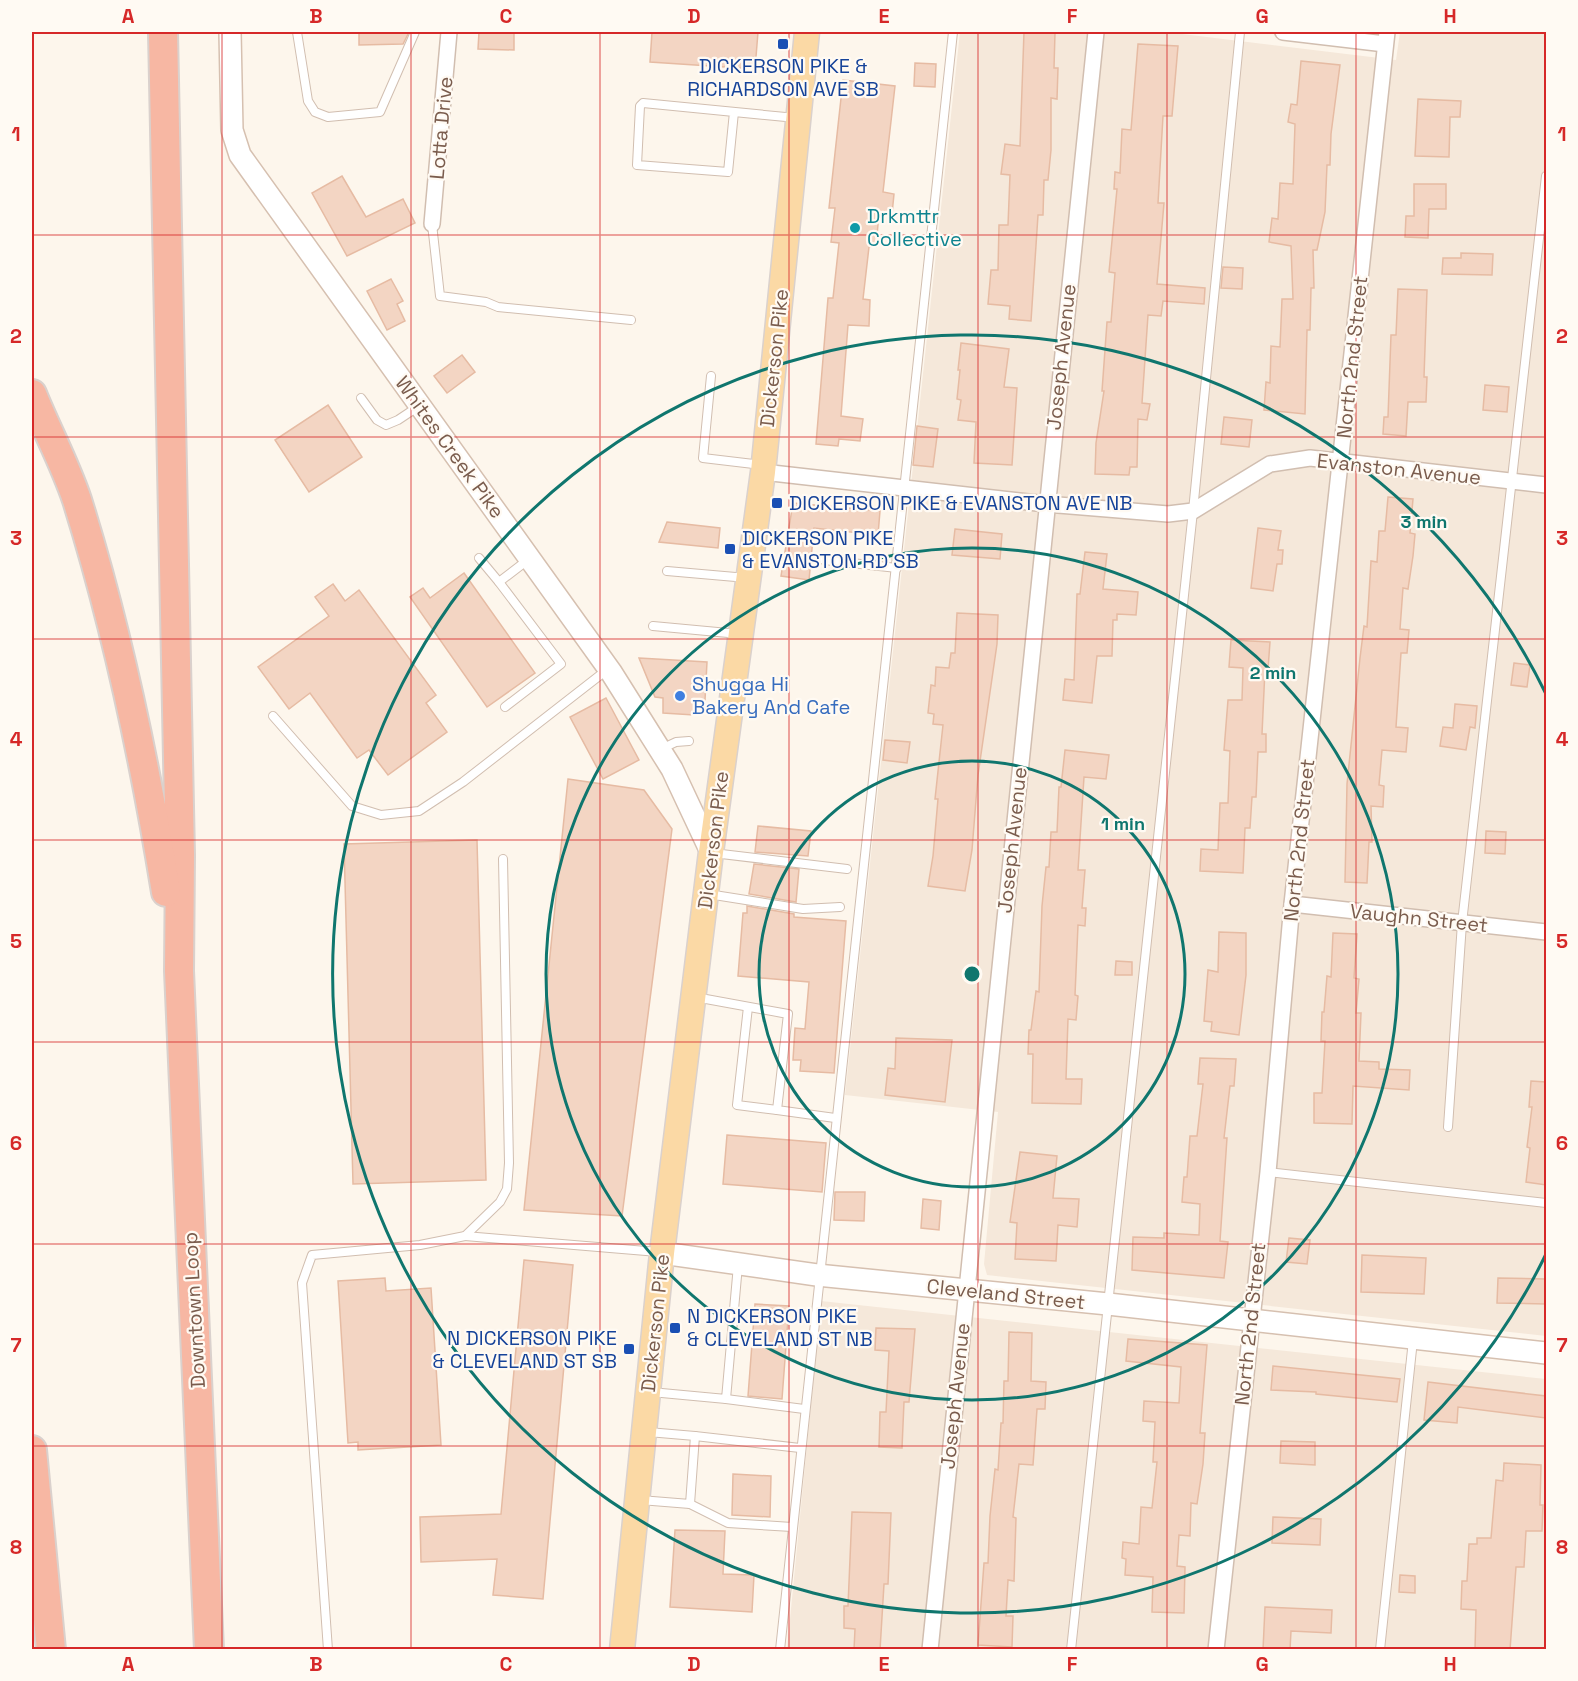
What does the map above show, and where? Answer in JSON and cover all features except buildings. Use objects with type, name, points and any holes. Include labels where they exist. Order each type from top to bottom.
[{"type":"highway","points":[[163,32],[180,843],[179,971]]},
{"type":"highway","points":[[32,394],[76,498],[123,674],[154,817],[179,971]]},
{"type":"highway","name":"Downtown Loop","points":[[179,971],[209,1650]]},
{"type":"highway","points":[[32,1450],[51,1650]]},
{"type":"main road","name":"Dickerson Pike","points":[[622,1650],[662,1252],[711,852],[763,468],[807,32]]},
{"type":"street","name":"Whites Creek Pike","points":[[230,32],[232,130],[240,155],[609,669],[672,769],[711,852]]},
{"type":"street","name":"Lotta Drive","points":[[432,224],[450,32]]},
{"type":"street","name":"Joseph Avenue","points":[[930,1650],[1096,32]]},
{"type":"street","points":[[1283,32],[1386,38]]},
{"type":"street","name":"North 2nd Street","points":[[1216,1650],[1250,1320],[1268,1172],[1292,904],[1386,38]]},
{"type":"street","name":"Evanston Avenue","points":[[763,468],[905,488],[1046,504],[1168,514],[1193,511],[1270,464],[1310,458],[1546,485]]},
{"type":"street","name":"Vaughn Street","points":[[1292,904],[1546,932]]},
{"type":"street","name":"Cleveland Street","points":[[662,1252],[817,1275],[1108,1304],[1546,1353]]},
{"type":"lane","points":[[297,32],[308,101],[315,112],[328,117],[380,112],[415,32]]},
{"type":"lane","points":[[780,1650],[817,1275],[897,568],[953,32]]},
{"type":"lane","points":[[1071,1650],[1193,511],[1240,32]]},
{"type":"lane","points":[[734,112],[728,172],[637,165],[640,104],[734,112],[798,118]]},
{"type":"lane","points":[[1448,1127],[1462,923],[1510,481],[1532,328],[1546,176]]},
{"type":"lane","points":[[432,224],[440,296],[486,302],[498,307],[631,320]]},
{"type":"lane","points":[[711,376],[703,458],[763,468]]},
{"type":"lane","points":[[361,398],[377,420],[386,425],[420,405]]},
{"type":"lane","points":[[479,558],[561,664],[505,707]]},
{"type":"lane","points":[[499,582],[530,558]]},
{"type":"lane","points":[[824,560],[897,568]]},
{"type":"lane","points":[[667,571],[748,578]]},
{"type":"lane","points":[[653,626],[741,634]]},
{"type":"lane","points":[[273,716],[352,806],[381,815],[418,811],[463,782],[609,669]]},
{"type":"lane","points":[[659,749],[676,742],[689,741]]},
{"type":"lane","points":[[711,852],[847,868]]},
{"type":"lane","points":[[465,1236],[500,1202],[507,1189],[509,1163],[503,859]]},
{"type":"lane","points":[[706,893],[803,909],[840,907]]},
{"type":"lane","points":[[694,997],[788,1014],[777,1110]]},
{"type":"lane","points":[[748,1006],[737,1105],[835,1118]]},
{"type":"lane","points":[[1268,1172],[1546,1203]]},
{"type":"lane","name":"Cleveland Street","points":[[328,1650],[302,1283],[312,1255],[420,1245],[465,1236],[662,1252]]},
{"type":"lane","points":[[726,1399],[738,1263]]},
{"type":"lane","points":[[1380,1650],[1413,1338]]},
{"type":"lane","points":[[648,1391],[804,1409]]},
{"type":"lane","points":[[644,1432],[800,1448]]},
{"type":"lane","points":[[690,1504],[695,1436]]},
{"type":"lane","points":[[637,1500],[690,1504],[728,1523],[792,1527]]},
{"type":"shaded area","points":[[960,32],[1166,32],[1396,60],[1400,32],[1546,32],[1546,1336],[987,1275],[984,1264],[998,1112],[845,1095]]},
{"type":"shaded area","points":[[821,1301],[1546,1379],[1546,1649],[787,1650]]},
{"type":"place","name":"DICKERSON PIKE & RICHARDSON AVE SB","points":[[783,44]]},
{"type":"place","name":"Drkmttr Collective","points":[[855,228]]},
{"type":"place","name":"DICKERSON PIKE & EVANSTON AVE NB","points":[[777,503]]},
{"type":"place","name":"DICKERSON PIKE & EVANSTON RD SB","points":[[730,549]]},
{"type":"place","name":"Shugga Hi Bakery And Cafe","points":[[680,696]]},
{"type":"place","name":"N DICKERSON PIKE & CLEVELAND ST NB","points":[[675,1328]]},
{"type":"place","name":"N DICKERSON PIKE & CLEVELAND ST SB","points":[[629,1349]]}]
